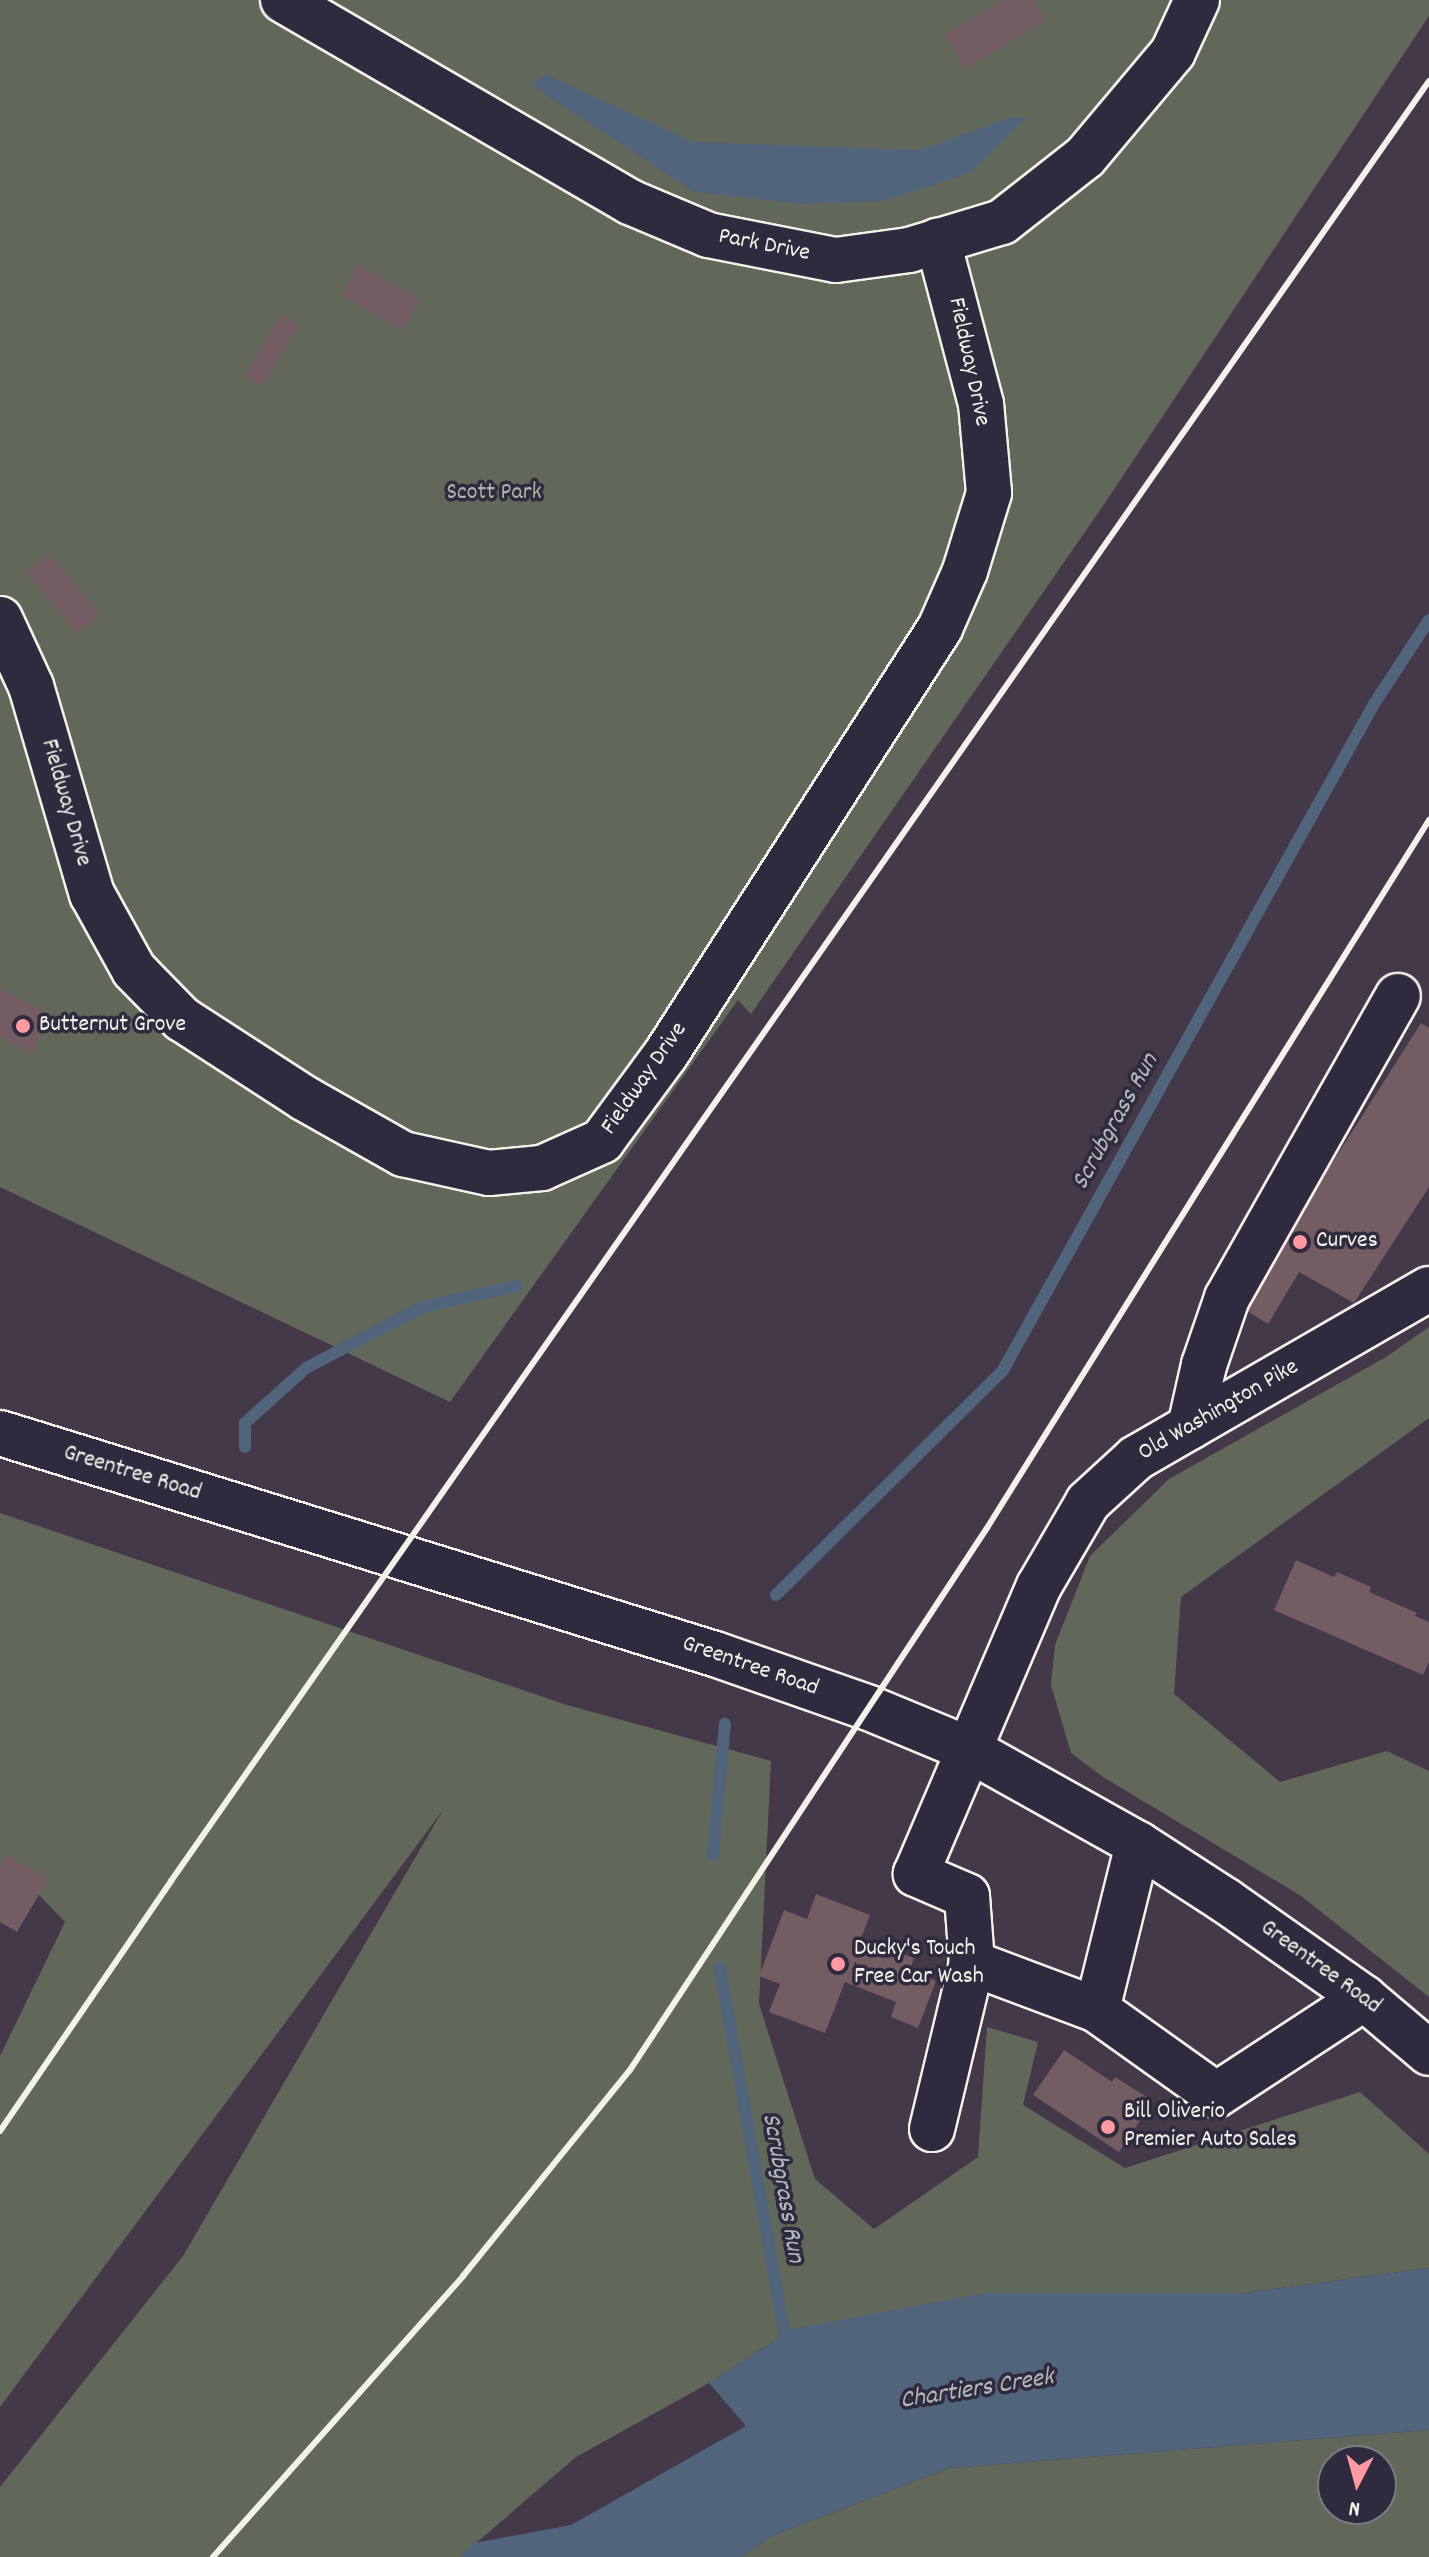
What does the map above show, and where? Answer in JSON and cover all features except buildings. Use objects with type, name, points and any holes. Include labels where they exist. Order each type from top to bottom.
[{"type":"main road","name":"Park Drive","points":[[283,0],[630,202],[708,235],[836,260],[909,250],[1002,222],[1085,157],[1173,52],[1197,0]]},
{"type":"main road","name":"Fieldway Drive","points":[[0,619],[31,686],[92,894],[134,970],[182,1019],[304,1098],[403,1154],[489,1173],[542,1168],[602,1141],[666,1054],[940,628],[965,571],[989,493],[981,404],[938,241]]},
{"type":"main road","points":[[1190,1427],[1204,1365],[1227,1298],[1398,996]]},
{"type":"main road","name":"Old Washington Pike","points":[[972,1963],[967,1896],[916,1874],[1039,1586],[1088,1502],[1136,1458],[1429,1289]]},
{"type":"main road","name":"Greentree Road","points":[[0,1433],[715,1654],[869,1708],[968,1749],[1138,1844],[1226,1901],[1364,1998],[1429,2053]]},
{"type":"main road","points":[[1097,2010],[1138,1844]]},
{"type":"main road","points":[[932,2129],[972,1963],[1097,2010],[1216,2095],[1364,1998]]},
{"type":"green space","name":"Scott Park","points":[[0,0],[1429,0],[1429,16],[1105,503],[751,1014],[738,1000],[450,1402],[0,1187]]},
{"type":"green space","points":[[1429,1327],[1429,1418],[1181,1597],[1174,1694],[1280,1782],[1387,1751],[1429,1771],[1429,1997],[1301,1896],[1103,1777],[1071,1753],[1051,1685],[1055,1645],[1090,1556],[1169,1479],[1386,1357]]},
{"type":"green space","points":[[0,1513],[567,1705],[771,1761],[759,2004],[815,2179],[874,2229],[978,2157],[987,2027],[1038,2042],[1023,2105],[1125,2168],[1360,2092],[1429,2154],[1429,2268],[1244,2293],[792,2329],[709,2383],[576,2457],[460,2557],[0,2557],[0,2487],[183,2256],[443,1810],[0,2407],[0,2056],[65,1922],[18,1873],[0,1871]]},
{"type":"green space","points":[[1429,2430],[1429,2557],[741,2557],[772,2536],[949,2468]]},
{"type":"water","points":[[545,74],[693,142],[920,150],[1012,117],[1026,118],[972,172],[884,201],[801,204],[695,192],[531,85]]},
{"type":"water","name":"Chartiers Creek","points":[[1429,2268],[1429,2430],[949,2468],[772,2536],[741,2557],[460,2557],[474,2543],[571,2525],[746,2426],[709,2383],[792,2329],[985,2293],[1244,2293]]},
{"type":"waterway","name":"Scrubgrass Run","points":[[776,1595],[1003,1370],[1374,704],[1429,620]]},
{"type":"waterway","points":[[245,1447],[245,1423],[306,1368],[422,1307],[517,1286]]},
{"type":"waterway","name":"Scrubgrass Run","points":[[713,1855],[725,1724]]},
{"type":"waterway","name":"Scrubgrass Run","points":[[720,1968],[787,2347]]},
{"type":"railway","points":[[0,2131],[171,1881],[1429,81]]},
{"type":"railway","points":[[213,2557],[463,2276],[630,2070],[987,1528],[1429,820]]},
{"type":"place","name":"Butternut Grove","points":[[23,1026]]},
{"type":"place","name":"Curves","points":[[1300,1242]]},
{"type":"place","name":"Ducky's Touch Free Car Wash","points":[[838,1964]]},
{"type":"place","name":"Bill Oliverio Premier Auto Sales","points":[[1108,2127]]}]
